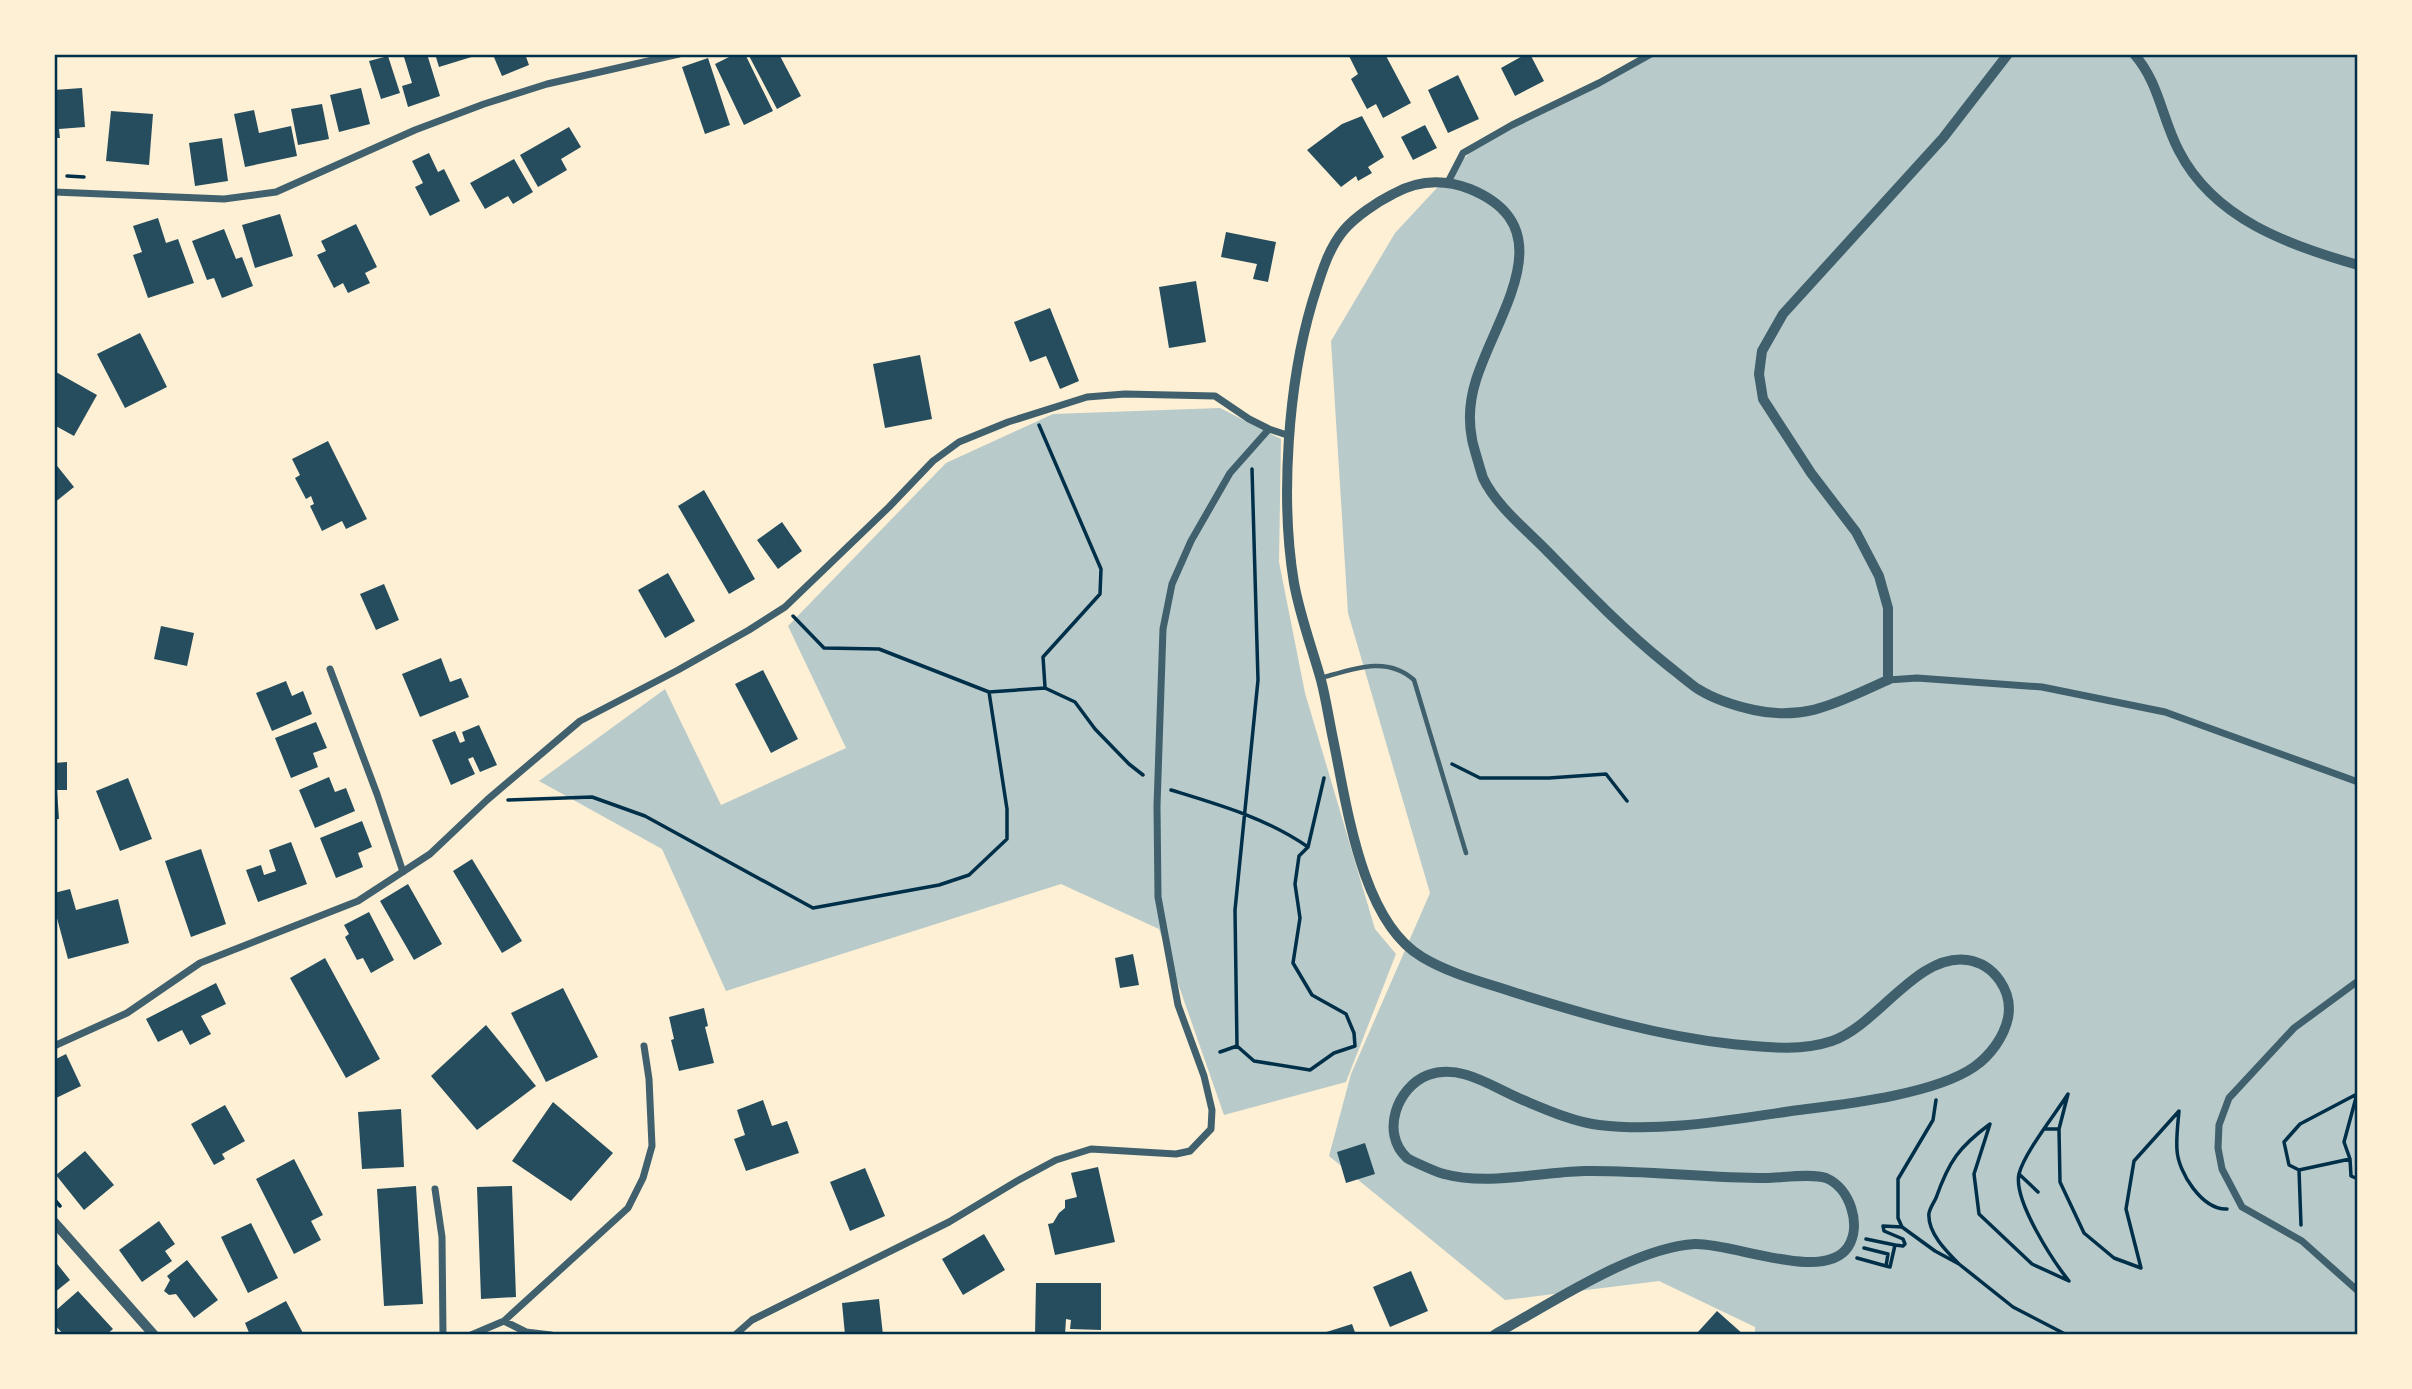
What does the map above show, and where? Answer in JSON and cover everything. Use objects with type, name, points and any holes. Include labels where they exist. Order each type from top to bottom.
[{"type":"street","points":[[54,192],[224,199],[276,192],[415,130],[484,104],[547,84],[679,54]]},
{"type":"street","points":[[1448,182],[1463,153],[1651,54]]},
{"type":"street","points":[[1888,680],[1888,608],[1879,576],[1856,532],[1811,473],[1763,399],[1759,374],[1762,351],[1783,314],[1943,138],[2008,54]]},
{"type":"street","points":[[2134,54],[2154,85],[2179,151],[2201,184],[2222,205],[2244,222],[2311,252],[2358,265]]},
{"type":"street","points":[[1494,1335],[1608,1273],[1662,1249],[1681,1245],[1719,1245],[1791,1262],[1827,1262],[1839,1258],[1845,1251],[1850,1243],[1855,1218],[1851,1206],[1837,1185],[1827,1178],[1776,1179],[1580,1171],[1510,1177],[1450,1177],[1413,1162],[1399,1146],[1394,1135],[1397,1108],[1404,1094],[1417,1080],[1438,1073],[1463,1073],[1585,1124],[1646,1129],[1860,1102],[1938,1083],[1977,1065],[1992,1051],[2003,1035],[2011,1005],[2005,987],[1997,976],[1970,960],[1952,960],[1934,966],[1914,979],[1852,1032],[1825,1044],[1774,1048],[1703,1041],[1621,1024],[1499,988],[1417,955],[1391,931],[1361,864],[1320,679],[1306,635],[1294,582],[1288,521],[1290,436],[1300,347],[1324,264],[1342,231],[1395,192],[1420,183],[1448,182],[1479,192],[1494,202],[1515,226],[1520,242],[1519,267],[1511,295],[1473,387],[1470,409],[1470,433],[1483,478],[1503,506],[1624,630],[1696,689],[1724,702],[1763,713],[1793,713],[1838,704],[1888,680],[1930,679],[2042,687],[2165,712],[2358,782]]},
{"type":"street","points":[[54,1046],[127,1013],[200,962],[358,901],[430,855],[487,800],[580,721],[678,670],[785,607],[889,508],[933,461],[959,442],[1087,397],[1197,394],[1215,396],[1269,429],[1290,436]]},
{"type":"street","points":[[735,1335],[752,1320],[949,1222],[1056,1160],[1091,1149],[1176,1154],[1190,1151],[1211,1129],[1212,1110],[1204,1076],[1178,1005],[1158,897],[1157,796],[1163,629],[1172,584],[1191,541],[1230,473],[1269,429]]},
{"type":"street","points":[[330,670],[377,793],[403,872]]},
{"type":"street","points":[[2358,981],[2294,1028],[2229,1098],[2219,1125],[2218,1149],[2222,1169],[2242,1208],[2302,1241],[2358,1291]]},
{"type":"street","points":[[471,1335],[504,1321],[628,1208],[643,1178],[652,1146],[649,1079],[644,1046]]},
{"type":"street","points":[[435,1189],[442,1237],[443,1335]]},
{"type":"street","points":[[54,1222],[154,1335]]},
{"type":"street","points":[[504,1321],[526,1332],[551,1335]]},
{"type":"lane","points":[[1320,679],[1356,667],[1378,665],[1405,671],[1414,680],[1466,853]]},
{"type":"path","points":[[64,176],[84,177]]},
{"type":"path","points":[[785,607],[824,648],[879,649],[989,692],[1045,688],[1043,657],[1100,594],[1101,569],[1034,414]]},
{"type":"path","points":[[1252,449],[1258,680],[1235,910],[1237,1046],[1254,1061],[1310,1070],[1334,1053],[1355,1046],[1354,1033],[1346,1014],[1312,995],[1293,964],[1300,918],[1295,884],[1299,856],[1308,848],[1322,783],[1337,754]]},
{"type":"path","points":[[487,800],[592,797],[645,816],[813,908],[939,885],[969,875],[1007,839],[1007,809],[989,692]]},
{"type":"path","points":[[1437,757],[1480,778],[1549,778],[1606,774],[1627,801]]},
{"type":"path","points":[[1220,1052],[1237,1046]]},
{"type":"path","points":[[1938,1083],[1933,1120],[1898,1180],[1898,1219],[1902,1227],[1935,1251],[1959,1264]]},
{"type":"path","points":[[2067,1335],[2013,1307],[1945,1251],[1933,1231],[1929,1212],[1948,1167],[1968,1140],[1990,1124],[1974,1174],[1979,1214],[2032,1264],[2069,1282],[2048,1254],[2020,1195],[2019,1174],[2068,1094],[2059,1129],[2060,1182],[2084,1233],[2114,1258],[2141,1268],[2126,1209],[2134,1161],[2179,1111],[2176,1152],[2190,1186],[2203,1199],[2222,1209],[2242,1208]]},
{"type":"path","points":[[2350,1158],[2299,1170],[2288,1165],[2284,1142],[2300,1124],[2357,1094],[2344,1142],[2350,1158],[2351,1176],[2358,1179]]},
{"type":"path","points":[[2045,1129],[2059,1129]]},
{"type":"path","points":[[2299,1170],[2302,1241]]},
{"type":"path","points":[[2019,1174],[2038,1192]]},
{"type":"path","points":[[1860,1238],[1903,1247],[1903,1239],[1884,1231],[1883,1226],[1902,1227]]},
{"type":"path","points":[[1849,1256],[1890,1267],[1895,1245]]},
{"type":"path","points":[[1864,1248],[1888,1254],[1886,1266]]},
{"type":"shaded area","points":[[1647,54],[2358,54],[2358,1335],[1755,1335],[1755,1327],[1659,1281],[1505,1300],[1329,1156],[1351,1074],[1430,893],[1348,613],[1331,341],[1395,233],[1474,148]]},
{"type":"shaded area","points":[[1220,408],[1281,439],[1279,562],[1305,693],[1375,929],[1396,954],[1346,1082],[1224,1115],[1159,929],[1061,884],[726,991],[662,849],[539,781],[665,689],[721,805],[846,748],[788,626],[946,463],[1053,414]]},
{"type":"building","points":[[403,54],[427,54],[440,96],[408,107],[402,86],[412,83]]},
{"type":"building","points":[[435,54],[478,54],[478,55],[439,67]]},
{"type":"building","points":[[525,54],[529,65],[502,76],[493,55]]},
{"type":"building","points":[[735,54],[745,54],[773,111],[744,125],[715,64]]},
{"type":"building","points":[[748,54],[779,54],[801,96],[777,109]]},
{"type":"building","points":[[1348,54],[1385,54],[1411,103],[1383,118],[1376,104],[1367,109],[1351,79],[1358,74]]},
{"type":"building","points":[[1530,54],[1544,81],[1515,96],[1501,68]]},
{"type":"building","points":[[388,56],[400,93],[381,99],[369,61]]},
{"type":"building","points":[[708,58],[730,125],[705,134],[682,67]]},
{"type":"building","points":[[1458,75],[1479,119],[1448,133],[1428,90]]},
{"type":"building","points":[[82,88],[85,127],[59,129],[60,138],[54,138],[54,90]]},
{"type":"building","points":[[361,88],[370,124],[339,132],[330,95]]},
{"type":"building","points":[[322,104],[329,139],[298,145],[291,109]]},
{"type":"building","points":[[254,110],[259,133],[291,126],[297,156],[245,167],[234,114]]},
{"type":"building","points":[[111,111],[153,114],[149,165],[106,161]]},
{"type":"building","points":[[1362,116],[1384,157],[1368,167],[1372,173],[1358,181],[1356,176],[1341,187],[1307,150],[1342,124]]},
{"type":"building","points":[[1425,125],[1437,148],[1413,160],[1401,137]]},
{"type":"building","points":[[569,127],[581,147],[561,159],[567,170],[538,187],[520,155]]},
{"type":"building","points":[[222,138],[228,181],[195,186],[189,143]]},
{"type":"building","points":[[429,153],[438,172],[444,169],[460,201],[430,216],[415,187],[423,183],[412,161]]},
{"type":"building","points":[[514,159],[533,192],[513,204],[508,196],[485,209],[470,183]]},
{"type":"building","points":[[280,214],[293,256],[255,268],[242,225]]},
{"type":"building","points":[[158,218],[166,243],[178,239],[194,283],[148,298],[133,255],[142,252],[133,226]]},
{"type":"building","points":[[356,224],[377,267],[365,273],[370,283],[348,293],[343,283],[334,288],[317,255],[326,251],[321,241]]},
{"type":"building","points":[[224,229],[236,259],[242,257],[253,286],[222,298],[214,278],[207,280],[192,241]]},
{"type":"building","points":[[1226,232],[1276,242],[1268,282],[1253,279],[1257,264],[1221,257]]},
{"type":"building","points":[[1196,281],[1206,342],[1169,348],[1159,287]]},
{"type":"building","points":[[1050,308],[1079,381],[1060,389],[1046,356],[1030,362],[1014,322]]},
{"type":"building","points":[[140,333],[167,387],[125,408],[97,354]]},
{"type":"building","points":[[920,355],[932,419],[885,428],[873,364]]},
{"type":"building","points":[[56,372],[97,395],[74,436],[54,425]]},
{"type":"building","points":[[328,441],[367,519],[346,529],[342,521],[322,531],[310,506],[314,504],[311,496],[306,499],[295,478],[300,475],[292,459]]},
{"type":"building","points":[[54,462],[74,487],[54,503]]},
{"type":"building","points":[[704,490],[755,579],[729,594],[678,506]]},
{"type":"building","points":[[782,522],[802,551],[778,569],[757,540]]},
{"type":"building","points":[[668,573],[695,621],[665,638],[638,590]]},
{"type":"building","points":[[384,584],[399,620],[376,630],[360,594]]},
{"type":"building","points":[[161,626],[194,633],[187,666],[154,659]]},
{"type":"building","points":[[441,658],[450,682],[461,678],[469,697],[420,717],[402,674]]},
{"type":"building","points":[[763,670],[798,739],[771,753],[735,684]]},
{"type":"building","points":[[286,681],[292,696],[303,691],[312,714],[272,731],[256,693]]},
{"type":"building","points":[[316,722],[327,748],[313,753],[318,767],[291,778],[275,738]]},
{"type":"building","points":[[479,725],[497,765],[480,772],[473,757],[468,759],[475,774],[451,785],[432,740],[455,731],[460,743],[465,741],[462,732]]},
{"type":"building","points":[[67,762],[67,790],[57,790],[59,819],[54,819],[54,763]]},
{"type":"building","points":[[329,777],[335,792],[346,788],[355,811],[315,828],[299,790]]},
{"type":"building","points":[[128,778],[152,839],[120,851],[96,791]]},
{"type":"building","points":[[362,821],[372,847],[358,853],[363,867],[336,878],[320,838]]},
{"type":"building","points":[[291,842],[307,884],[258,902],[246,870],[261,865],[264,875],[276,871],[269,850]]},
{"type":"building","points":[[201,849],[226,924],[191,937],[165,861]]},
{"type":"building","points":[[472,859],[522,941],[502,953],[453,871]]},
{"type":"building","points":[[408,884],[442,944],[414,960],[380,901]]},
{"type":"building","points":[[70,889],[76,910],[118,899],[129,943],[68,959],[54,907],[54,893]]},
{"type":"building","points":[[369,912],[394,960],[371,973],[363,958],[357,960],[345,937],[349,934],[344,925]]},
{"type":"building","points":[[1133,954],[1139,985],[1120,988],[1115,958]]},
{"type":"building","points":[[325,958],[380,1059],[346,1078],[290,978]]},
{"type":"building","points":[[216,983],[226,1004],[201,1016],[211,1034],[190,1045],[182,1030],[158,1042],[146,1019]]},
{"type":"building","points":[[563,988],[598,1057],[546,1082],[511,1013]]},
{"type":"building","points":[[704,1008],[708,1026],[705,1027],[714,1063],[679,1071],[671,1040],[674,1039],[669,1017]]},
{"type":"building","points":[[486,1025],[536,1086],[477,1130],[431,1076]]},
{"type":"building","points":[[66,1054],[81,1086],[54,1099],[54,1060]]},
{"type":"building","points":[[763,1100],[772,1126],[787,1121],[799,1153],[746,1171],[734,1139],[745,1135],[737,1110]]},
{"type":"building","points":[[553,1102],[613,1153],[571,1201],[512,1161]]},
{"type":"building","points":[[225,1105],[245,1141],[222,1154],[225,1159],[214,1165],[191,1124]]},
{"type":"building","points":[[401,1109],[404,1167],[362,1169],[358,1112]]},
{"type":"building","points":[[1365,1143],[1375,1174],[1346,1183],[1337,1152]]},
{"type":"building","points":[[85,1151],[114,1185],[84,1210],[56,1175]]},
{"type":"building","points":[[294,1159],[323,1215],[311,1221],[321,1240],[294,1254],[256,1179]]},
{"type":"building","points":[[1098,1167],[1115,1242],[1055,1255],[1048,1224],[1053,1223],[1065,1208],[1065,1200],[1077,1197],[1071,1173]]},
{"type":"building","points":[[865,1168],[885,1216],[850,1231],[830,1182]]},
{"type":"building","points":[[416,1186],[423,1304],[384,1306],[377,1189]]},
{"type":"building","points":[[512,1186],[516,1297],[481,1299],[477,1187]]},
{"type":"building","points":[[159,1221],[175,1244],[165,1251],[172,1261],[142,1282],[119,1250]]},
{"type":"building","points":[[251,1223],[278,1278],[248,1293],[221,1237]]},
{"type":"building","points":[[984,1234],[1005,1270],[963,1295],[942,1259]]},
{"type":"building","points":[[54,1260],[70,1280],[54,1293]]},
{"type":"building","points":[[187,1260],[218,1300],[194,1318],[176,1294],[169,1295],[164,1291],[170,1280],[167,1276]]},
{"type":"building","points":[[1411,1271],[1428,1311],[1390,1327],[1373,1287]]},
{"type":"building","points":[[1036,1283],[1101,1283],[1101,1330],[1070,1329],[1071,1320],[1066,1319],[1065,1335],[1035,1335]]},
{"type":"building","points":[[78,1291],[113,1329],[106,1335],[64,1335],[54,1324],[54,1312]]},
{"type":"building","points":[[879,1299],[883,1335],[845,1335],[842,1303]]},
{"type":"building","points":[[286,1301],[304,1335],[250,1335],[245,1323]]},
{"type":"building","points":[[1717,1311],[1744,1335],[1697,1333]]},
{"type":"building","points":[[1352,1324],[1356,1335],[1320,1335],[1320,1334]]}]
